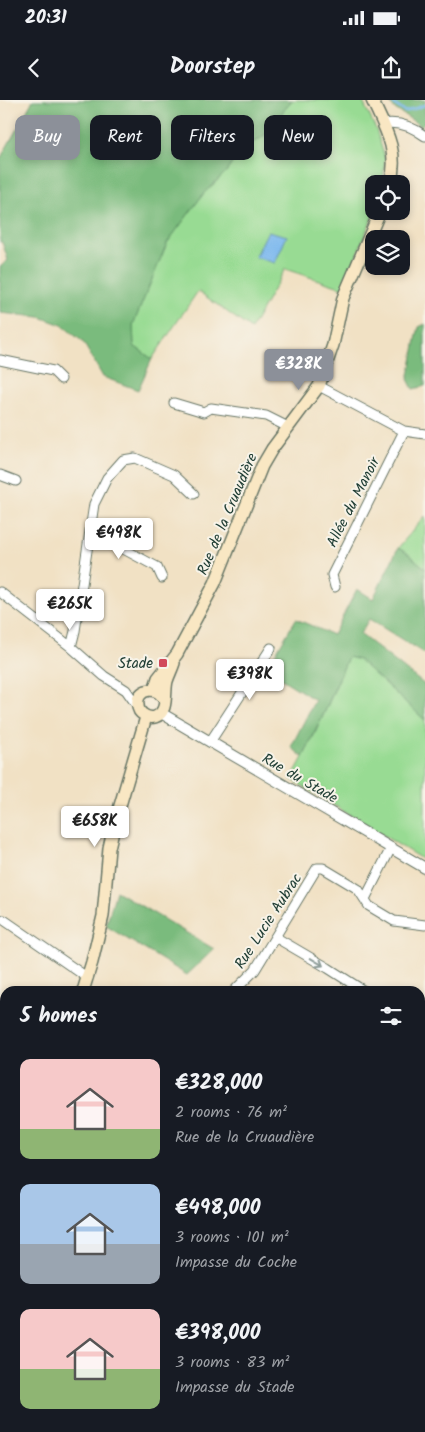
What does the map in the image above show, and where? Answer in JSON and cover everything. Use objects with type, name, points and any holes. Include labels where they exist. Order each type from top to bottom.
[{"type":"main road","points":[[372,100],[393,150],[392,175]]},
{"type":"main road","name":"Rue de la Cruaudière","points":[[154,690],[158,678],[177,654],[215,583],[262,466],[272,448],[319,386],[333,345],[343,298],[376,220]]},
{"type":"main road","points":[[163,708],[161,694],[154,690],[142,693],[137,701],[140,711],[146,716],[156,716],[163,708],[167,682],[177,654]]},
{"type":"main road","points":[[84,986],[88,978],[103,916],[108,848],[146,716]]},
{"type":"street","points":[[383,124],[400,124],[417,130],[425,136]]},
{"type":"street","points":[[0,360],[53,371],[61,379]]},
{"type":"street","points":[[319,386],[404,430],[425,434]]},
{"type":"street","points":[[174,403],[204,412],[211,408],[266,416],[288,427]]},
{"type":"street","name":"Allée du Manoir","points":[[335,587],[332,575],[404,430]]},
{"type":"street","points":[[71,647],[94,504],[107,478],[123,460],[135,458],[174,475],[194,494]]},
{"type":"street","points":[[0,476],[16,481]]},
{"type":"street","points":[[90,531],[157,567],[162,578]]},
{"type":"street","points":[[0,592],[71,647],[104,676],[126,690],[142,693]]},
{"type":"street","points":[[210,742],[271,648]]},
{"type":"street","points":[[126,690],[138,707]]},
{"type":"street","name":"Rue du Stade","points":[[163,708],[210,742],[425,868]]},
{"type":"street","points":[[365,900],[390,848]]},
{"type":"street","name":"Rue Lucie Aubrac","points":[[239,986],[255,970],[317,868],[324,868],[358,889],[369,906],[394,921],[425,925]]},
{"type":"street","points":[[4,920],[88,978]]},
{"type":"street","points":[[276,937],[356,986]]},
{"type":"green space","points":[[33,100],[292,100],[280,115],[264,115],[264,136],[254,142],[254,115],[171,115],[171,160],[234,160],[226,172],[204,193],[167,243],[133,325],[134,346],[152,359],[138,390],[103,377],[83,342],[62,325],[40,317],[0,313],[0,267],[8,260],[2,242],[0,242],[0,159],[15,132],[15,160],[80,160],[80,115],[25,115]]},
{"type":"green space","points":[[292,100],[362,100],[376,129],[385,158],[384,175],[365,175],[365,220],[371,220],[367,230],[365,230],[365,235],[343,288],[285,269],[251,329],[198,291],[152,359],[134,346],[133,325],[167,243],[204,193],[226,172],[234,160],[254,160],[254,142],[264,136],[264,160],[332,160],[332,115],[280,115]]},
{"type":"green space","points":[[386,100],[425,100],[425,122],[421,126],[395,109]]},
{"type":"green space","points":[[425,324],[425,386],[413,389],[408,379],[419,327]]},
{"type":"green space","points":[[425,516],[425,568],[398,548]]},
{"type":"green space","points":[[398,548],[425,568],[425,654],[369,619],[360,634],[425,685],[425,720],[359,660],[348,657],[303,757],[291,747],[315,700],[266,669],[296,619],[333,635],[357,589],[373,599]]},
{"type":"green space","points":[[348,657],[359,660],[425,720],[425,861],[291,779],[315,734]]},
{"type":"green space","points":[[116,891],[214,949],[187,975],[106,926]]},
{"type":"water","points":[[268,231],[287,236],[275,263],[255,257]]},
{"type":"waterway","points":[[388,100],[405,112],[425,105]]},
{"type":"place","name":"Stade","points":[[163,663]]}]
